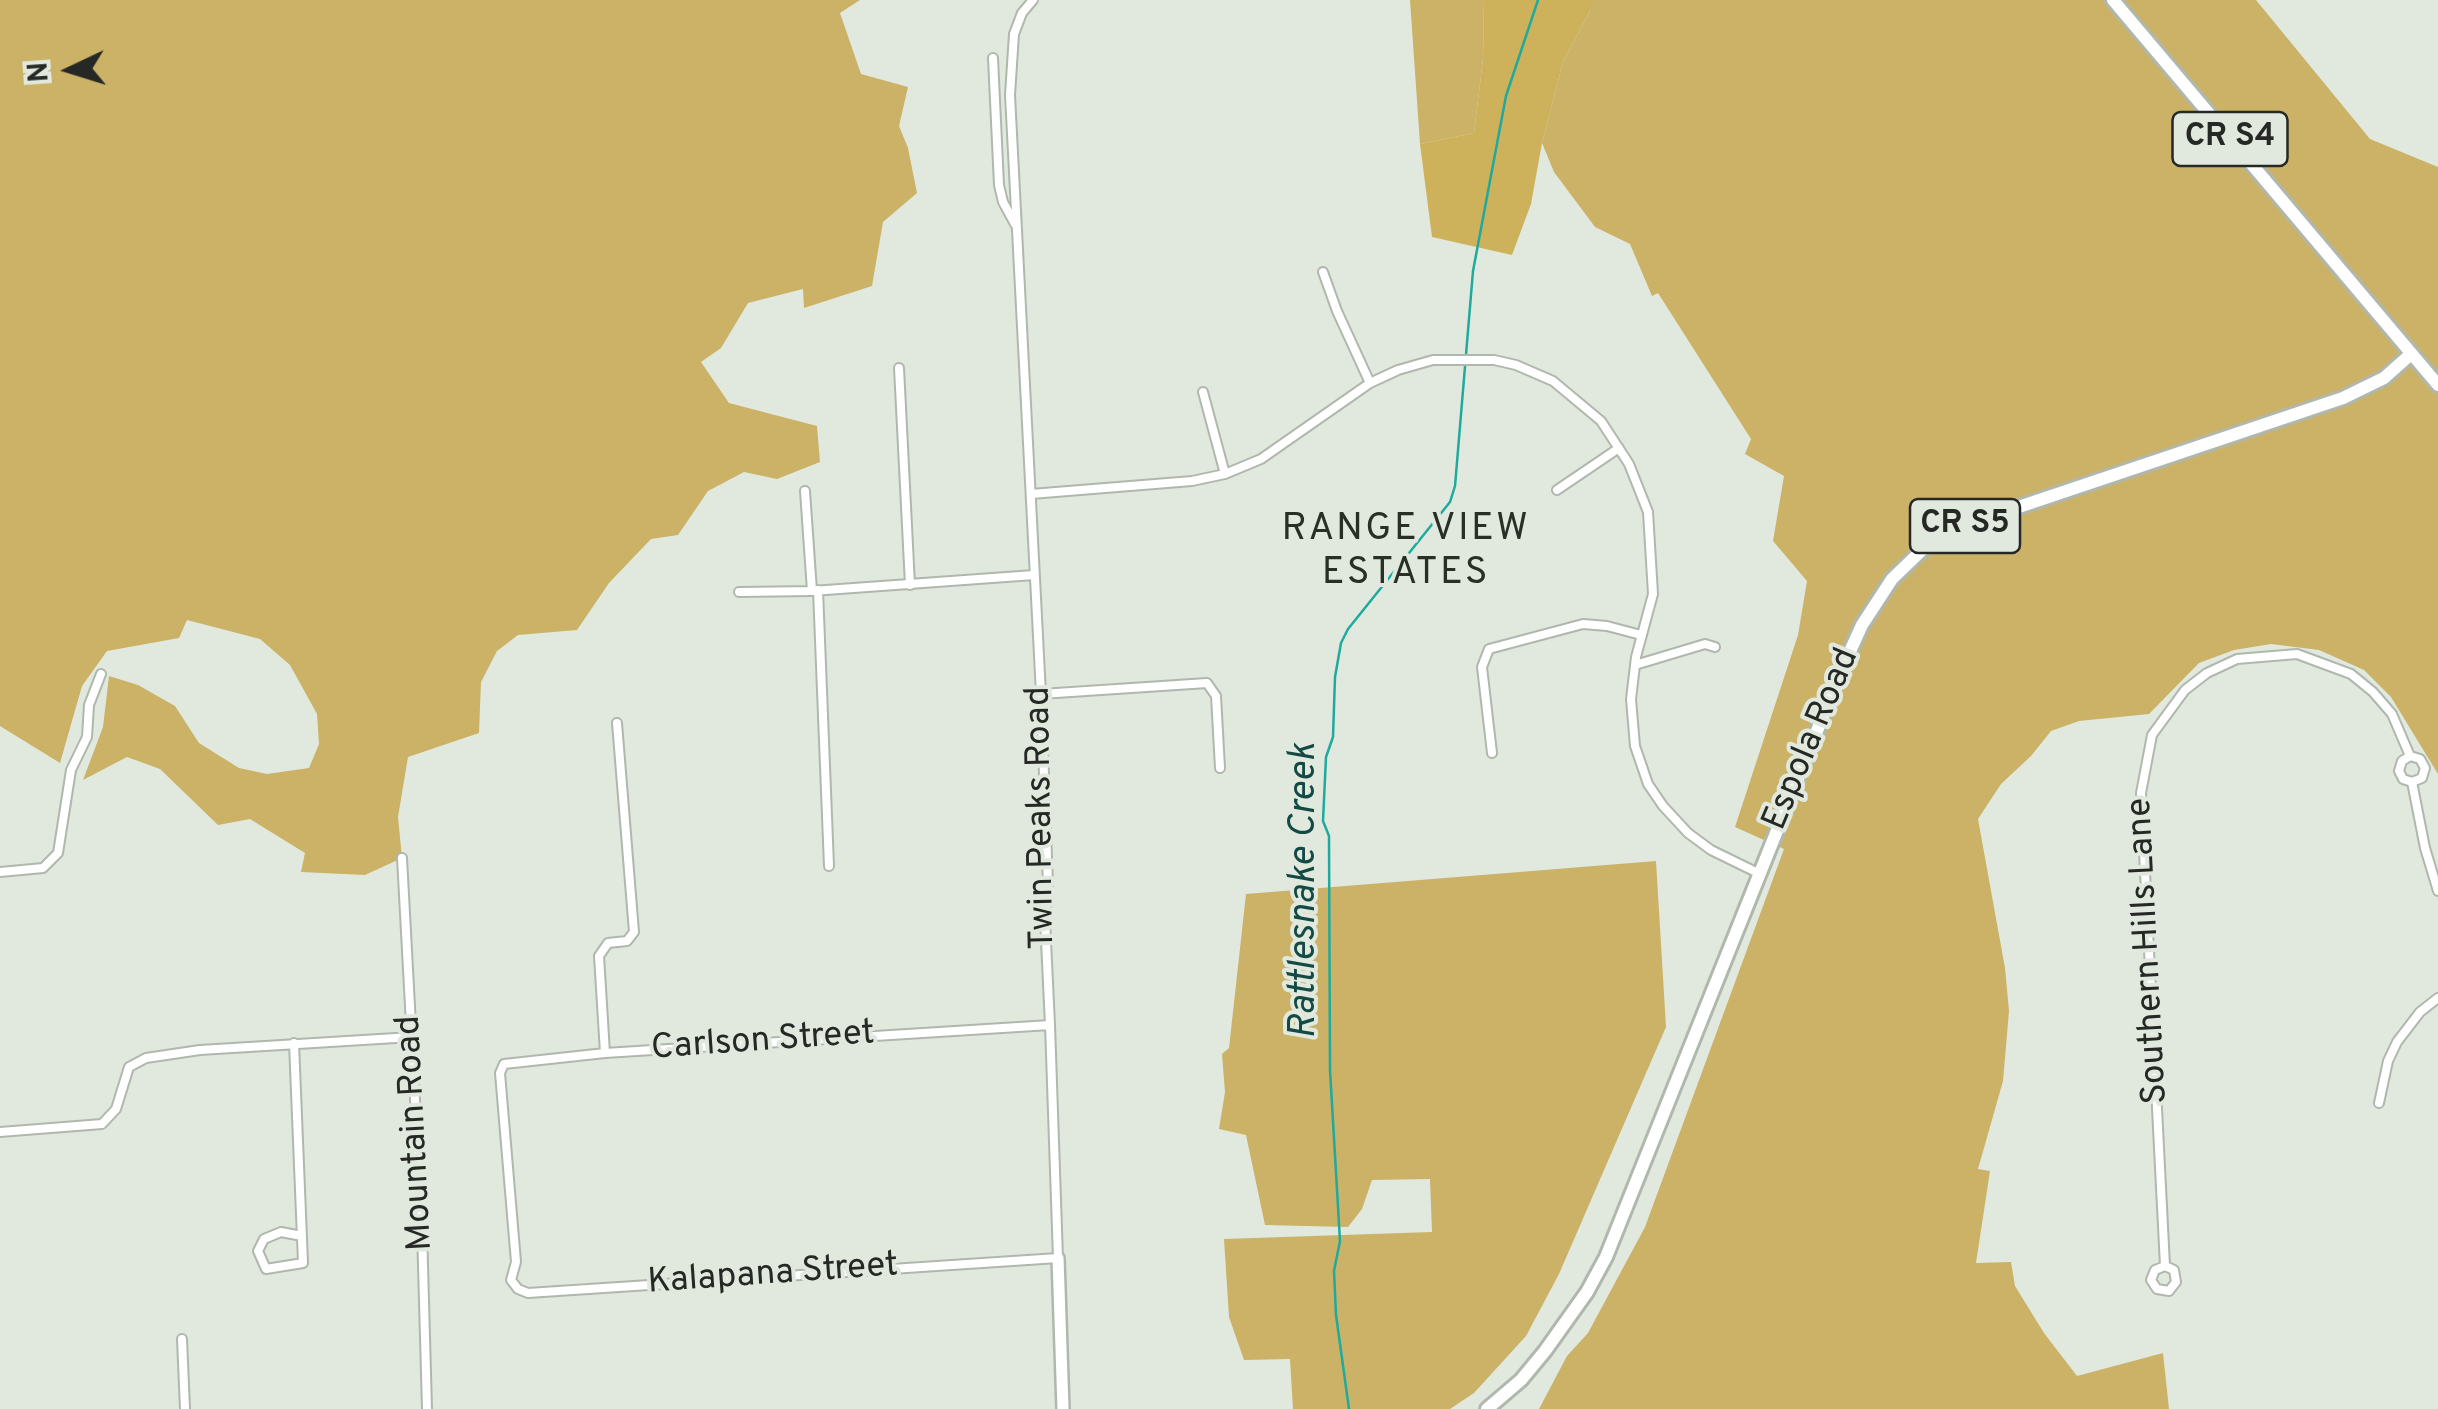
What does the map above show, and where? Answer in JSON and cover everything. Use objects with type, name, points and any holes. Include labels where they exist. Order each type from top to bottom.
[{"type":"main road","name":"CR S4","points":[[2112,0],[2438,385]]},
{"type":"main road","name":"Espola Road","points":[[1487,1409],[1521,1380],[1545,1352],[1596,1276],[1862,625],[1892,579],[1922,550],[1954,531],[2343,398],[2384,378],[2412,354]]},
{"type":"street","name":"Twin Peaks Road","points":[[1034,0],[1017,25],[1011,56],[1041,694],[1063,1409]]},
{"type":"street","name":"Twin Peaks Road","points":[[993,58],[998,185],[1017,228]]},
{"type":"street","points":[[1323,272],[1370,382]]},
{"type":"street","points":[[1031,494],[1192,481],[1225,474],[1261,459],[1370,382],[1433,360],[1472,358],[1516,365],[1554,381],[1601,421],[1620,448],[1639,484],[1650,524],[1653,594],[1635,665],[1631,699],[1635,746],[1656,796],[1698,841],[1758,874]]},
{"type":"street","points":[[899,368],[910,584]]},
{"type":"street","points":[[1203,392],[1225,474]]},
{"type":"street","points":[[1556,490],[1620,448]]},
{"type":"street","points":[[804,491],[815,590],[830,866]]},
{"type":"street","points":[[739,592],[1034,575]]},
{"type":"street","points":[[1492,753],[1482,667],[1489,649],[1583,624],[1641,634]]},
{"type":"street","points":[[1635,665],[1705,644],[1715,647]]},
{"type":"street","name":"Southern Hills Lane","points":[[2164,1266],[2141,793],[2152,735],[2186,690],[2207,673],[2237,660],[2297,654],[2350,674],[2373,692],[2392,714],[2410,756]]},
{"type":"street","points":[[0,872],[43,868],[58,852],[71,770],[87,737],[89,705],[101,674]]},
{"type":"street","points":[[1041,694],[1207,683],[1216,696],[1220,768]]},
{"type":"street","points":[[606,1054],[600,956],[608,943],[628,941],[634,932],[616,723]]},
{"type":"street","name":"Southern Hills Lane","points":[[2410,756],[2420,758],[2425,768],[2422,778],[2412,782],[2404,779],[2399,770],[2402,761],[2410,756]]},
{"type":"street","name":"Southern Hills Lane","points":[[2412,782],[2438,891]]},
{"type":"street","name":"Mountain Road","points":[[402,858],[427,1409]]},
{"type":"street","points":[[2378,1103],[2388,1061],[2398,1042],[2420,1012],[2438,998]]},
{"type":"street","name":"Carlson Street","points":[[516,1262],[500,1073],[504,1064],[1050,1024]]},
{"type":"street","points":[[0,1132],[102,1124],[116,1109],[128,1067],[146,1058],[200,1050],[412,1037]]},
{"type":"street","points":[[294,1043],[302,1236],[303,1263],[266,1269],[258,1251],[264,1239],[281,1232],[302,1236]]},
{"type":"street","name":"Kalapana Street","points":[[516,1262],[511,1280],[518,1289],[528,1292],[1058,1258]]},
{"type":"street","points":[[182,1339],[185,1409]]},
{"type":"shaded area","points":[[0,0],[860,0],[840,13],[861,74],[908,87],[899,126],[917,193],[883,222],[872,286],[804,308],[803,289],[748,303],[721,348],[701,362],[729,403],[817,426],[820,462],[777,479],[744,472],[708,491],[678,535],[651,539],[609,583],[577,630],[518,635],[497,651],[481,682],[479,733],[408,757],[398,817],[402,858],[365,875],[301,872],[305,853],[250,819],[218,825],[160,769],[127,757],[83,780],[103,727],[109,676],[138,685],[175,706],[199,743],[239,768],[267,774],[309,768],[319,744],[317,714],[290,665],[260,639],[187,620],[179,638],[107,651],[82,686],[60,763],[0,726]]},
{"type":"shaded area","points":[[1410,0],[1484,0],[1483,59],[1474,133],[1420,144]]},
{"type":"shaded area","points":[[1484,0],[1591,0],[1591,9],[1563,62],[1531,204],[1512,255],[1432,237],[1420,144],[1474,133],[1483,59]]},
{"type":"shaded area","points":[[1591,0],[2256,0],[2370,139],[2438,167],[2438,774],[2391,697],[2364,670],[2319,650],[2271,644],[2234,650],[2199,663],[2149,714],[2079,721],[2051,731],[2001,784],[1978,819],[2009,1011],[2003,1081],[1978,1169],[1990,1171],[1976,1263],[2011,1262],[2015,1286],[2077,1376],[2163,1353],[2169,1409],[1539,1409],[1567,1356],[1588,1333],[1645,1227],[1784,849],[1735,827],[1798,635],[1807,581],[1773,541],[1784,476],[1745,454],[1751,439],[1658,293],[1652,296],[1630,244],[1595,227],[1554,172],[1542,143],[1563,62],[1591,9]]},
{"type":"shaded area","points":[[1656,861],[1666,1027],[1559,1274],[1526,1336],[1474,1393],[1450,1409],[1293,1409],[1290,1359],[1244,1360],[1229,1317],[1224,1239],[1432,1232],[1430,1179],[1372,1180],[1362,1209],[1348,1227],[1265,1225],[1246,1135],[1219,1129],[1225,1092],[1222,1054],[1229,1048],[1246,894]]},
{"type":"waterway","name":"Rattlesnake Creek","points":[[1349,1409],[1334,1271],[1340,1241],[1330,1070],[1329,836],[1323,821],[1335,677],[1341,643],[1348,629],[1450,502],[1455,486],[1473,271],[1506,96],[1538,0]]},
{"type":"district","name":"RANGE VIEW ESTATES","points":[[1406,553]]}]
